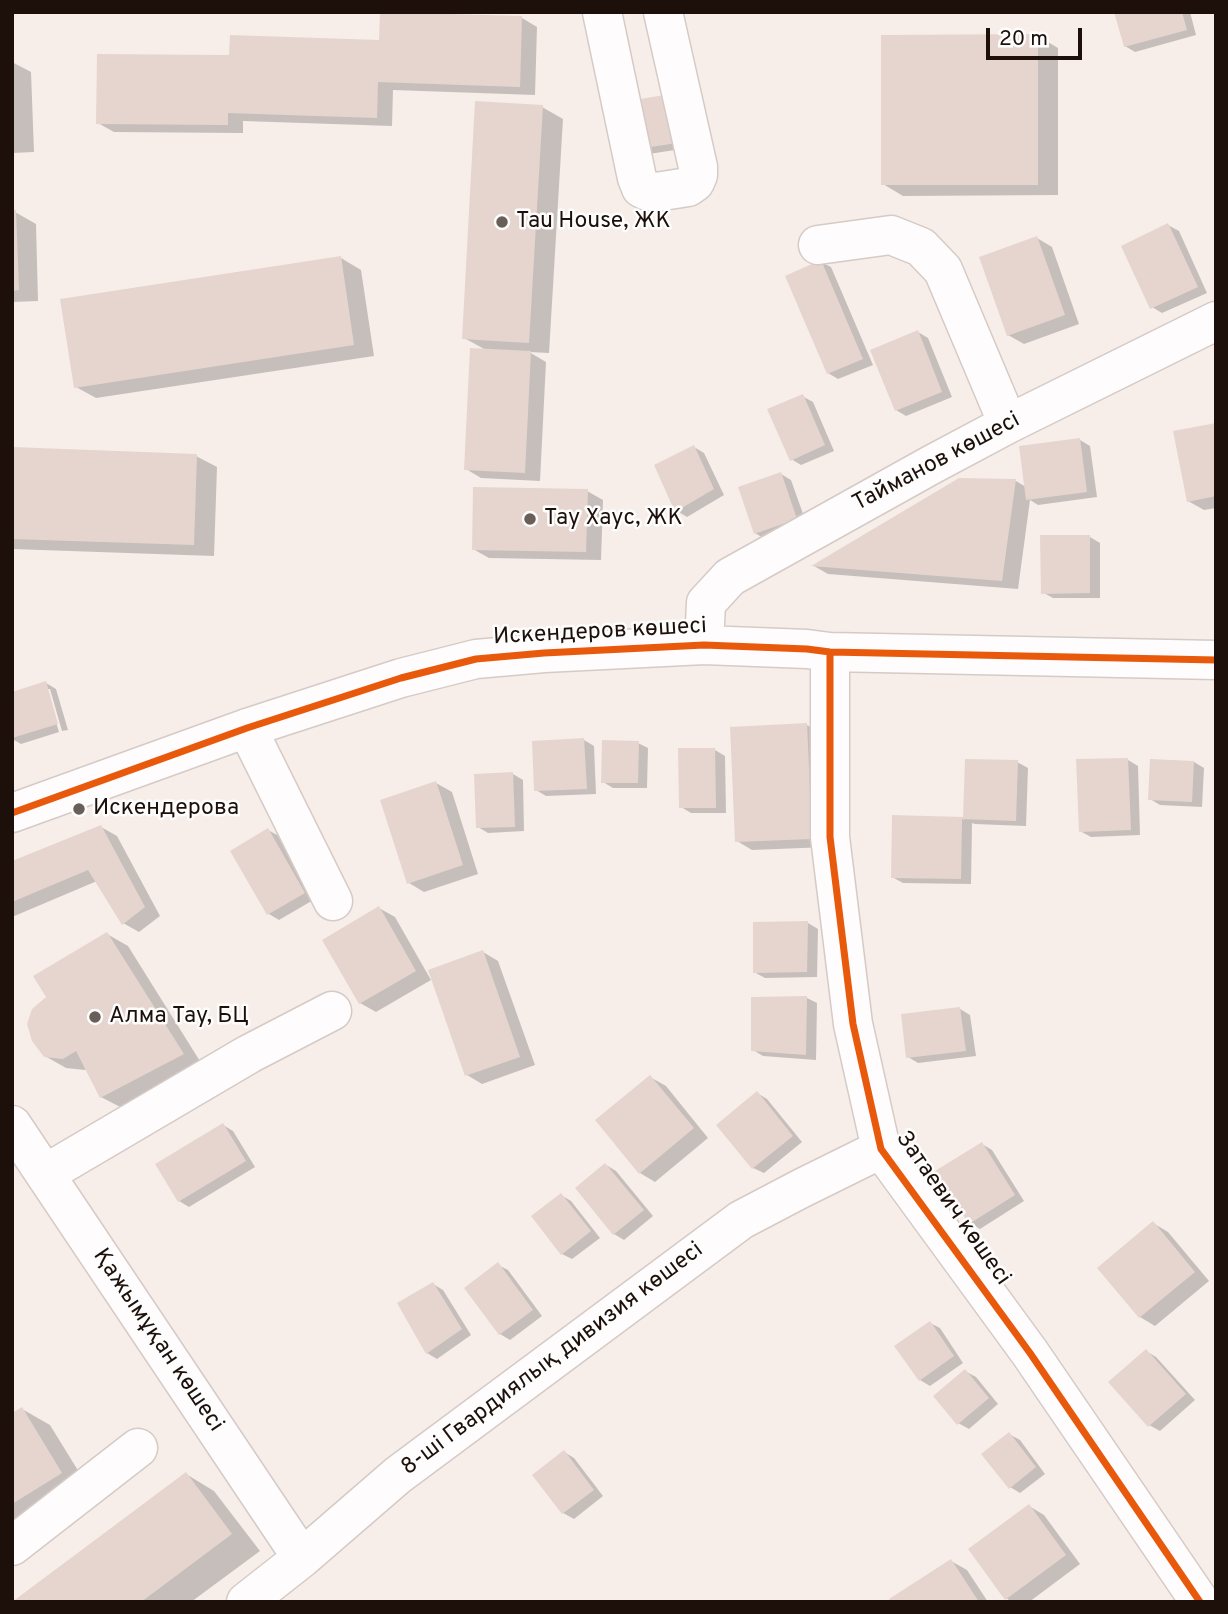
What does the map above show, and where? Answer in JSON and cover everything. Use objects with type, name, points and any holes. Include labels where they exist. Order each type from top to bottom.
[{"type":"street","points":[[602,12],[637,177],[641,188],[656,192],[688,187],[698,175],[663,12]]},
{"type":"street","points":[[818,245],[891,235],[921,247],[943,270],[1008,424]]},
{"type":"street","name":"Тайманов көшесі","points":[[704,645],[706,603],[730,577],[1008,424],[1216,321]]},
{"type":"street","name":"Искендеров көшесі","points":[[12,813],[247,728],[401,678],[476,659],[704,645],[830,652],[1216,660]]},
{"type":"street","name":"Затаевич көшесі","points":[[830,652],[830,837],[853,1024],[881,1149],[1030,1353],[1200,1602]]},
{"type":"street","points":[[247,728],[333,901]]},
{"type":"street","points":[[45,1174],[249,1054],[332,1010]]},
{"type":"street","name":"Қажымұқан көшесі","points":[[12,1125],[302,1558]]},
{"type":"street","name":"8-ші Гвардиялық дивизия көшесі","points":[[246,1602],[302,1558],[398,1475],[741,1220],[881,1149]]},
{"type":"street","points":[[12,1546],[138,1448]]},
{"type":"building","points":[[380,12],[522,16],[520,87],[378,82],[377,118],[228,113],[228,125],[96,124],[97,54],[229,55],[230,35],[379,40]]},
{"type":"building","points":[[1114,12],[1182,12],[1187,30],[1124,47]]},
{"type":"building","points":[[1038,34],[1038,185],[881,185],[881,35]]},
{"type":"building","points":[[676,93],[684,142],[637,149],[629,101]]},
{"type":"building","name":"Tau House, ЖК","points":[[475,101],[543,105],[529,343],[462,339]]},
{"type":"building","points":[[12,210],[16,210],[19,290],[12,291]]},
{"type":"building","points":[[1168,223],[1198,287],[1150,309],[1121,246]]},
{"type":"building","points":[[1037,236],[1065,315],[1007,336],[979,257]]},
{"type":"building","points":[[341,256],[354,345],[74,388],[60,299]]},
{"type":"building","points":[[821,260],[863,359],[827,374],[785,276]]},
{"type":"building","points":[[918,330],[942,392],[895,411],[870,350]]},
{"type":"building","points":[[470,348],[531,351],[525,473],[464,470]]},
{"type":"building","points":[[803,394],[825,445],[790,461],[767,409]]},
{"type":"building","points":[[1216,423],[1216,496],[1187,502],[1173,431]]},
{"type":"building","points":[[1080,438],[1087,492],[1026,500],[1019,446]]},
{"type":"building","points":[[694,445],[714,489],[675,512],[654,465]]},
{"type":"building","points":[[12,447],[197,454],[194,545],[12,539]]},
{"type":"building","points":[[781,472],[797,519],[754,534],[738,487]]},
{"type":"building","points":[[959,478],[1016,479],[1002,581],[811,566]]},
{"type":"building","name":"Тау Хаус, ЖК","points":[[473,487],[588,489],[586,552],[472,550]]},
{"type":"building","points":[[1040,535],[1090,535],[1090,593],[1041,594]]},
{"type":"building","points":[[46,681],[58,724],[12,738],[12,692]]},
{"type":"building","points":[[807,723],[812,839],[735,842],[730,727]]},
{"type":"building","points":[[584,738],[587,789],[534,791],[532,741]]},
{"type":"building","points":[[602,740],[639,741],[638,783],[601,783]]},
{"type":"building","points":[[678,748],[715,748],[716,808],[679,808]]},
{"type":"building","points":[[1128,758],[1131,830],[1079,832],[1076,759]]},
{"type":"building","points":[[965,759],[1018,760],[1016,821],[962,819],[961,879],[891,878],[892,815],[963,817]]},
{"type":"building","points":[[1150,759],[1194,761],[1192,802],[1148,800]]},
{"type":"building","points":[[513,772],[515,827],[476,828],[474,774]]},
{"type":"building","points":[[436,781],[463,865],[407,884],[380,800]]},
{"type":"building","points":[[101,825],[145,907],[122,925],[88,870],[12,902],[12,861]]},
{"type":"building","points":[[268,828],[305,893],[267,915],[230,851]]},
{"type":"building","points":[[379,906],[416,971],[359,1004],[322,940]]},
{"type":"building","points":[[808,921],[807,972],[753,973],[753,922]]},
{"type":"building","name":"Алма Тау, БЦ","points":[[107,932],[184,1054],[100,1098],[76,1051],[63,1059],[44,1057],[32,1041],[27,1024],[32,1009],[46,997],[33,976]]},
{"type":"building","points":[[483,950],[520,1057],[465,1076],[428,970]]},
{"type":"building","points":[[807,996],[806,1055],[751,1051],[751,997]]},
{"type":"building","points":[[960,1007],[966,1051],[906,1058],[901,1014]]},
{"type":"building","points":[[650,1075],[694,1128],[639,1174],[595,1120]]},
{"type":"building","points":[[757,1091],[793,1136],[752,1169],[716,1125]]},
{"type":"building","points":[[223,1123],[246,1161],[178,1202],[155,1164]]},
{"type":"building","points":[[982,1142],[1015,1195],[969,1224],[935,1171]]},
{"type":"building","points":[[605,1163],[644,1210],[613,1235],[575,1188]]},
{"type":"building","points":[[561,1193],[591,1231],[561,1255],[531,1216]]},
{"type":"building","points":[[1153,1221],[1195,1272],[1139,1318],[1097,1268]]},
{"type":"building","points":[[498,1262],[533,1310],[499,1335],[464,1288]]},
{"type":"building","points":[[433,1282],[462,1329],[426,1354],[397,1303]]},
{"type":"building","points":[[930,1321],[954,1356],[919,1381],[894,1346]]},
{"type":"building","points":[[1146,1349],[1186,1394],[1148,1427],[1108,1382]]},
{"type":"building","points":[[965,1369],[989,1398],[957,1425],[933,1396]]},
{"type":"building","points":[[22,1407],[62,1473],[12,1504],[12,1413]]},
{"type":"building","points":[[1009,1432],[1036,1467],[1009,1489],[981,1454]]},
{"type":"building","points":[[564,1450],[594,1490],[562,1514],[532,1475]]},
{"type":"building","points":[[186,1472],[232,1534],[141,1602],[12,1602]]},
{"type":"building","points":[[1029,1504],[1066,1555],[1005,1600],[968,1549]]},
{"type":"building","points":[[951,1559],[979,1602],[891,1602],[889,1599]]},
{"type":"cycle path","points":[[12,813],[247,728],[401,678],[476,659],[704,645],[830,652],[1216,660]]},
{"type":"cycle path","points":[[830,652],[830,837],[853,1024],[881,1149],[1030,1353],[1200,1602]]},
{"type":"place","name":"Tau House, ЖК","points":[[502,222]]},
{"type":"place","name":"Тау Хаус, ЖК","points":[[530,519]]},
{"type":"place","name":"Искендерова","points":[[79,809]]},
{"type":"place","name":"Алма Тау, БЦ","points":[[95,1017]]}]
